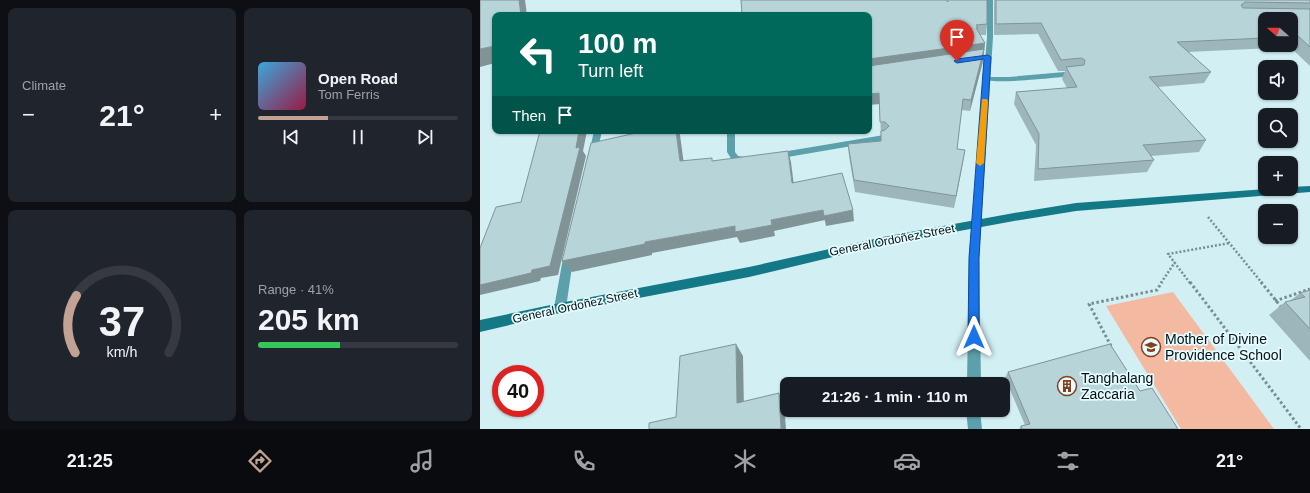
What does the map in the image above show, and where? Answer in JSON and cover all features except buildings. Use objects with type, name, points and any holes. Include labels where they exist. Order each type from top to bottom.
[{"type":"main road","name":"General Ordoñez Street","points":[[480,326],[560,308],[749,272],[883,241],[1076,207],[1310,189]]},
{"type":"street","points":[[974,377],[976,224],[986,79],[984,58],[990,37],[990,0]]},
{"type":"street","points":[[986,79],[1009,80],[1076,73]]},
{"type":"street","points":[[591,161],[597,134]]},
{"type":"street","points":[[731,134],[731,152],[735,158],[747,160],[754,159]]},
{"type":"street","points":[[770,157],[884,138]]},
{"type":"street","points":[[560,308],[566,264],[571,242]]},
{"type":"street","points":[[974,417],[975,429]]},
{"type":"path","points":[[1216,226],[1285,312]]},
{"type":"path","points":[[1230,243],[1168,254],[1301,429]]},
{"type":"path","points":[[1113,350],[1089,304],[1157,290],[1175,262]]},
{"type":"path","points":[[1275,301],[1310,289]]},
{"type":"shaded area","points":[[1173,292],[1274,429],[1181,429],[1106,306]]},
{"type":"slow traffic","points":[[980,163],[985,101]]},
{"type":"place","name":"Mother of Divine Providence School","points":[[1151,347]]},
{"type":"place","name":"Tanghalang Zaccaria","points":[[1067,386]]},
{"type":"route","points":[[957,61],[988,57],[974,258],[974,337]]}]
